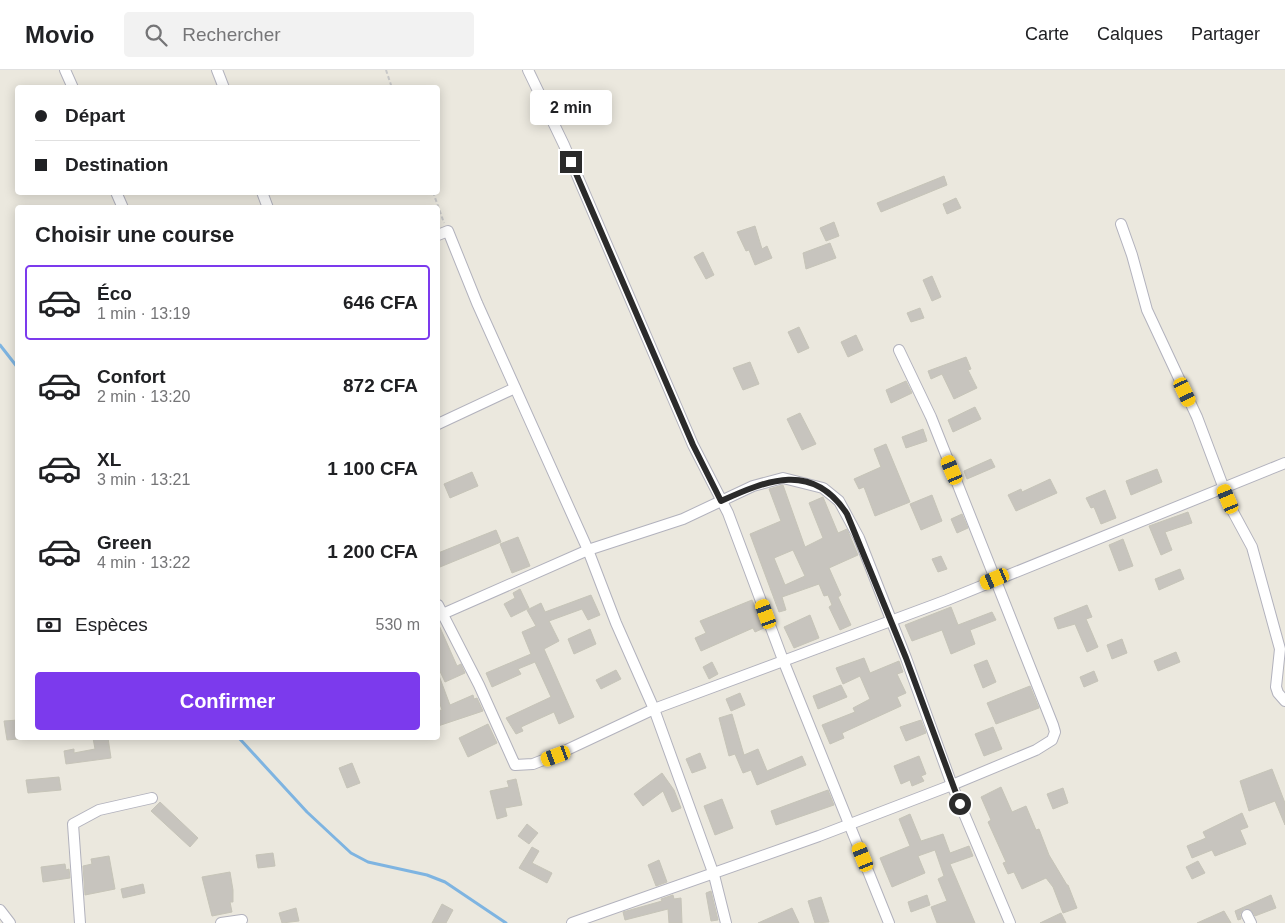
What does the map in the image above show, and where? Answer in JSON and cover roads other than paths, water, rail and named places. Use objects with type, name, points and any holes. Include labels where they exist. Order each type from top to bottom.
[{"type":"street","points":[[66,70],[72,85]]},
{"type":"street","points":[[217,70],[223,85]]},
{"type":"street","points":[[528,70],[564,145],[693,445],[728,513],[783,660],[889,923]]},
{"type":"street","points":[[1121,224],[1132,255],[1147,310],[1197,417],[1223,489],[1256,558],[1280,648],[1276,687],[1278,693],[1285,701]]},
{"type":"street","points":[[442,233],[588,550],[616,623],[654,709],[678,780],[714,875],[726,923]]},
{"type":"street","points":[[572,923],[714,875],[952,785],[1036,750],[1048,743],[1054,736],[1050,718],[931,417],[899,350]]},
{"type":"street","points":[[440,423],[515,388]]},
{"type":"street","points":[[440,613],[479,685],[515,765],[533,764],[556,756],[654,709],[947,600],[995,579],[1285,464]]},
{"type":"street","points":[[440,611],[588,550],[683,519],[753,486],[783,478],[812,484],[831,493],[847,514],[858,538],[952,785],[1010,923]]},
{"type":"street","points":[[80,923],[73,824],[99,810],[152,798]]},
{"type":"street","points":[[0,910],[10,923]]},
{"type":"street","points":[[221,923],[242,920]]},
{"type":"waterway","points":[[0,345],[15,364]]},
{"type":"waterway","points":[[241,740],[307,812],[351,853],[368,862],[427,875],[445,882],[506,923]]}]
